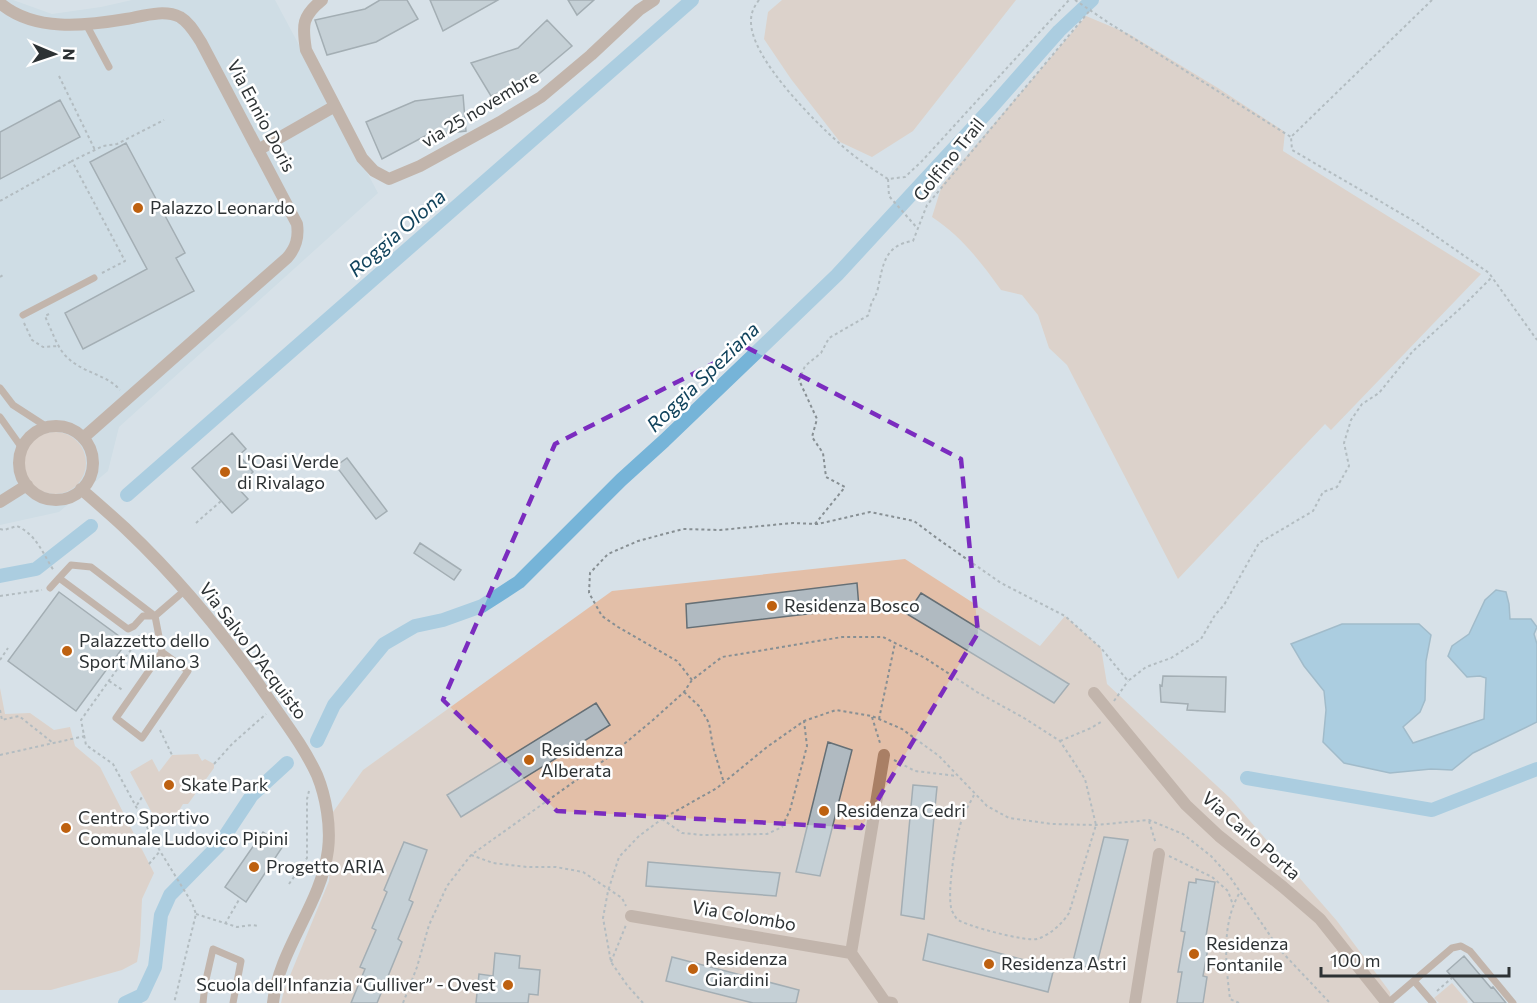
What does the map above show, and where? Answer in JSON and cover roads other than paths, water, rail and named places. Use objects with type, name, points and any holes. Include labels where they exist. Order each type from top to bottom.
[{"type":"street","name":"via 25 novembre","points":[[322,0],[310,10],[304,21],[303,34],[306,50],[362,158],[374,171],[389,179],[399,176],[500,122],[541,97],[639,10],[654,0]]},
{"type":"street","name":"Via Ennio Doris","points":[[0,3],[18,14],[50,24],[87,24],[168,13],[188,22],[201,42],[297,225],[297,240],[293,251],[83,438]]},
{"type":"street","points":[[258,150],[335,106]]},
{"type":"street","points":[[47,427],[67,427],[83,438],[89,447],[92,470],[88,481],[81,489],[72,496],[51,499],[41,496],[27,485],[20,470],[19,459],[22,448],[37,431],[47,427]]},
{"type":"street","points":[[0,502],[27,485]]},
{"type":"street","name":"Via Salvo D'Acquisto","points":[[81,489],[125,529],[184,591],[230,646],[275,706],[317,776],[326,805],[328,850],[320,885],[285,956],[275,983],[273,1003]]},
{"type":"street","name":"Via Carlo Porta","points":[[1094,693],[1186,805],[1219,836],[1320,920],[1387,1003]]},
{"type":"street","points":[[884,755],[851,953],[887,1003]]},
{"type":"street","points":[[1135,1003],[1159,854]]},
{"type":"street","name":"Via Colombo","points":[[631,916],[851,953]]},
{"type":"lane","points":[[87,24],[109,67]]},
{"type":"lane","points":[[22,316],[97,277]]},
{"type":"lane","points":[[0,388],[13,405],[47,427]]},
{"type":"lane","points":[[0,417],[22,448]]},
{"type":"lane","points":[[50,588],[71,565],[91,567],[155,616],[162,652],[188,671],[142,738],[116,718],[162,652]]},
{"type":"lane","points":[[59,578],[128,628],[134,626],[143,616],[155,616],[184,591]]},
{"type":"lane","points":[[1387,1003],[1452,948],[1461,946],[1470,951],[1513,1003]]},
{"type":"lane","points":[[203,1003],[213,949],[241,961],[233,1003]]},
{"type":"lane","points":[[1414,981],[1430,1001]]},
{"type":"water","points":[[1496,590],[1506,592],[1510,619],[1531,619],[1537,627],[1534,634],[1537,644],[1537,722],[1473,753],[1452,770],[1431,769],[1390,773],[1344,763],[1323,742],[1326,710],[1324,691],[1304,666],[1291,644],[1342,624],[1419,624],[1431,635],[1426,661],[1425,700],[1420,712],[1403,727],[1413,743],[1484,719],[1486,678],[1467,677],[1448,656],[1452,646],[1469,634],[1485,600]]},
{"type":"waterway","name":"Roggia Olona","points":[[127,495],[692,0]]},
{"type":"waterway","name":"Roggia Speziana","points":[[317,741],[334,705],[384,644],[415,626],[443,620],[482,606],[519,582],[621,480],[837,275],[1059,31],[1092,0]]},
{"type":"waterway","name":"Roggia Olona","points":[[0,576],[36,569],[91,526]]},
{"type":"waterway","name":"Roggia Speziana","points":[[125,1003],[142,995],[155,967],[161,915],[170,895],[219,845],[252,795],[287,763]]},
{"type":"waterway","points":[[1247,778],[1432,810],[1537,769]]},
{"type":"place","name":"Palazzo Leonardo","points":[[138,208]]},
{"type":"place","name":"L'Oasi Verde di Rivalago","points":[[225,472]]},
{"type":"place","name":"Residenza Bosco","points":[[772,606]]},
{"type":"place","name":"Palazzetto dello Sport Milano 3","points":[[67,651]]},
{"type":"place","name":"Residenza Alberata","points":[[529,760]]},
{"type":"place","name":"Skate Park","points":[[169,785]]},
{"type":"place","name":"Residenza Cedri","points":[[824,811]]},
{"type":"place","name":"Centro Sportivo Comunale Ludovico Pipini","points":[[66,828]]},
{"type":"place","name":"Progetto ARIA","points":[[254,867]]},
{"type":"place","name":"Residenza Fontanile","points":[[1194,954]]},
{"type":"place","name":"Residenza Astri","points":[[989,964]]},
{"type":"place","name":"Residenza Giardini","points":[[693,969]]},
{"type":"place","name":"Scuola dell’Infanzia “Gulliver” - Ovest","points":[[508,985]]}]
